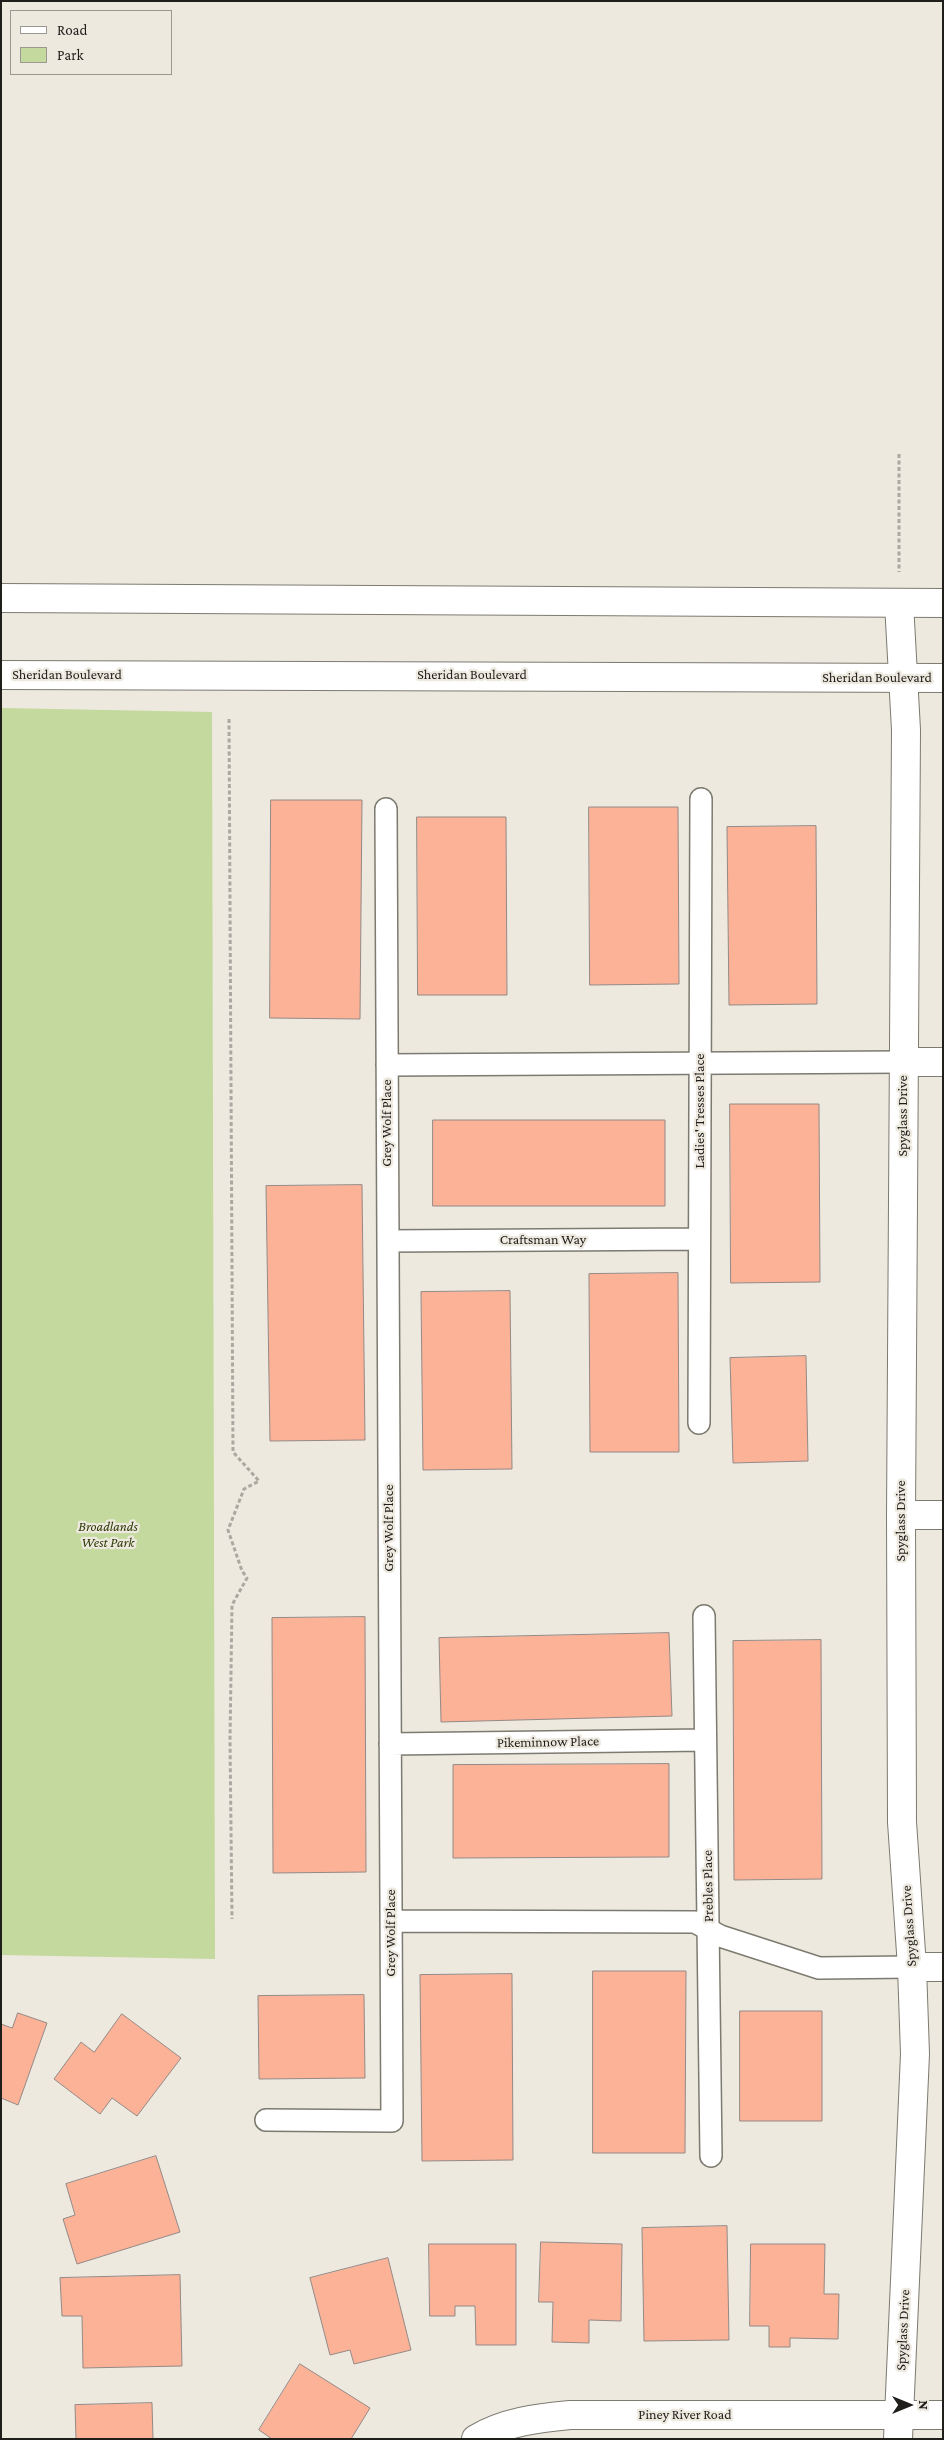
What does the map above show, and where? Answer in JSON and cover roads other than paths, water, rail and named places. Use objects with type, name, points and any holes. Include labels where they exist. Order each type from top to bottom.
[{"type":"street","points":[[1,598],[943,603]]},
{"type":"street","name":"Spyglass Drive","points":[[898,2427],[913,2142],[915,2054],[912,1967],[902,1822],[901,1515],[906,730],[905,678],[899,603]]},
{"type":"street","name":"Sheridan Boulevard","points":[[1,675],[943,678]]},
{"type":"street","points":[[903,1062],[943,1062]]},
{"type":"street","points":[[901,1515],[943,1515]]},
{"type":"street","points":[[912,1967],[943,1967]]},
{"type":"street","name":"Piney River Road","points":[[476,2439],[487,2432],[528,2419],[570,2415],[898,2427],[943,2415]]},
{"type":"lane","name":"Ladies' Tresses Place","points":[[700,1423],[701,799]]},
{"type":"lane","name":"Grey Wolf Place","points":[[266,2120],[392,2121],[386,809]]},
{"type":"lane","points":[[387,1065],[903,1062]]},
{"type":"lane","name":"Craftsman Way","points":[[388,1241],[699,1239]]},
{"type":"lane","name":"Prebles Place","points":[[704,1616],[711,2156]]},
{"type":"lane","name":"Pikeminnow Place","points":[[390,1744],[705,1740]]},
{"type":"lane","points":[[391,1921],[695,1922],[708,1930],[819,1968],[912,1967]]},
{"type":"park label","name":"Broadlands West Park","points":[[108,1535]]}]
